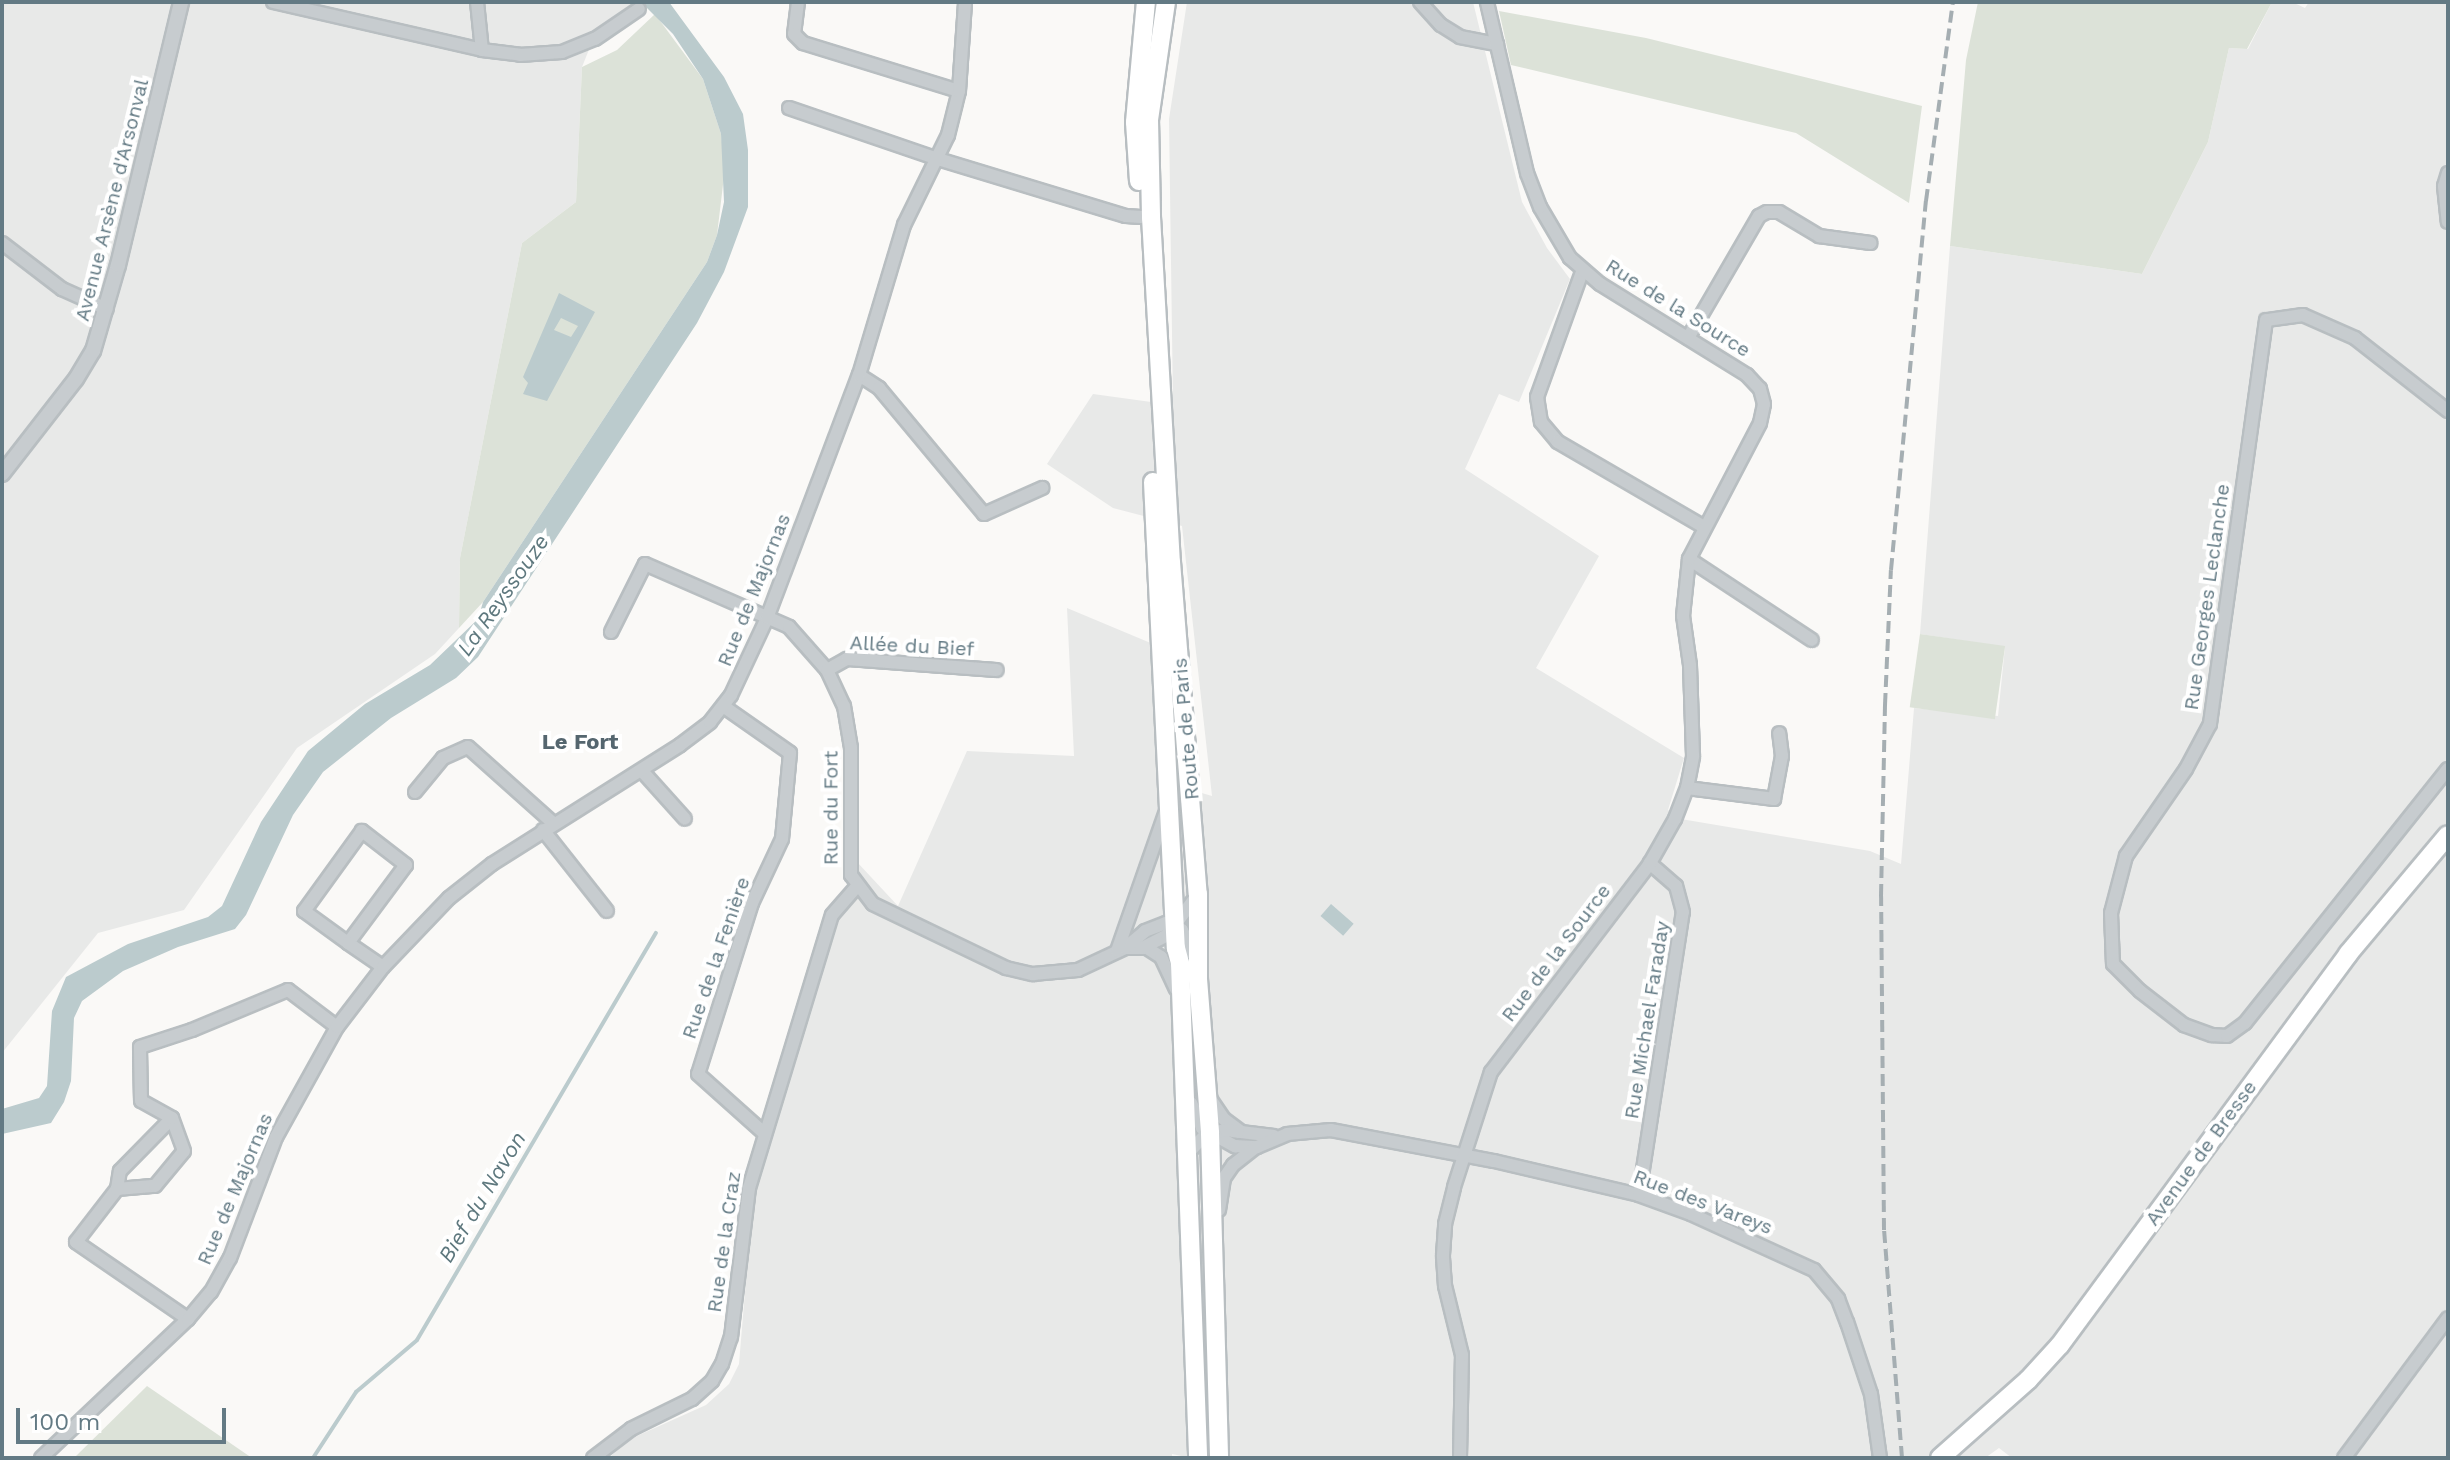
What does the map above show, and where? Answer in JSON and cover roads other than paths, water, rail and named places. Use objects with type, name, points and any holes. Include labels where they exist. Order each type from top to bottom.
[{"type":"main road","name":"Route de Paris","points":[[1146,2],[1135,122],[1181,1005],[1198,1458]]},
{"type":"main road","name":"Route de Paris","points":[[1166,2],[1149,120],[1151,217],[1169,546],[1198,894],[1198,979],[1210,1133],[1219,1458]]},
{"type":"main road","name":"Avenue de Bresse","points":[[1940,1458],[2028,1380],[2060,1345],[2348,954],[2448,835]]},
{"type":"street","name":"Avenue Arsène d'Arsonval","points":[[2,474],[76,379],[93,351],[107,309],[181,2]]},
{"type":"street","points":[[273,2],[482,50],[542,55],[562,52],[595,39],[639,9]]},
{"type":"street","points":[[477,2],[482,50]]},
{"type":"street","points":[[798,2],[794,34],[803,43],[959,91]]},
{"type":"street","name":"Rue de Majornas","points":[[41,1458],[188,1319],[211,1292],[230,1258],[276,1137],[337,1027],[383,967],[449,898],[492,864],[642,771],[710,722],[723,706],[751,658],[767,618],[859,375],[904,225],[938,159],[959,91],[965,2]]},
{"type":"street","points":[[1420,2],[1441,25],[1460,37],[1497,44]]},
{"type":"street","name":"Rue de la Source","points":[[1460,1458],[1462,1355],[1445,1286],[1443,1255],[1445,1224],[1463,1155],[1491,1072],[1650,863],[1687,788],[1693,756],[1690,665],[1683,616],[1689,559],[1760,423],[1764,404],[1760,389],[1747,375],[1582,272],[1559,242],[1527,173],[1487,2]]},
{"type":"street","points":[[789,108],[938,159],[1126,216],[1141,217]]},
{"type":"street","points":[[2448,173],[2444,186],[2448,222]]},
{"type":"street","points":[[1688,338],[1759,216],[1779,212],[1819,236],[1871,243]]},
{"type":"street","points":[[2,243],[62,289],[107,309]]},
{"type":"street","points":[[1582,272],[1537,397],[1541,422],[1558,442],[1704,527]]},
{"type":"street","name":"Rue Georges Leclanche","points":[[2448,411],[2355,338],[2303,315],[2266,320],[2210,724],[2186,769],[2126,856],[2111,913],[2113,964],[2184,1025],[2212,1035],[2227,1036],[2245,1023],[2448,769]]},
{"type":"street","points":[[859,375],[879,388],[984,514],[1042,488]]},
{"type":"street","points":[[1689,559],[1812,640]]},
{"type":"street","name":"Rue du Fort","points":[[611,632],[645,564],[789,627],[827,670],[844,706],[851,748],[851,875],[873,904],[1006,968],[1054,975],[1078,970],[1121,950],[1157,924],[1175,925]]},
{"type":"street","name":"Allée du Bief","points":[[827,670],[847,659],[997,670]]},
{"type":"street","name":"Rue de la Fenière","points":[[723,706],[790,753],[782,839],[752,903],[698,1074],[765,1134]]},
{"type":"street","points":[[1687,788],[1774,799],[1782,756],[1779,733]]},
{"type":"street","points":[[415,792],[443,758],[468,747],[548,827],[607,911]]},
{"type":"street","points":[[642,771],[685,819]]},
{"type":"street","points":[[1121,950],[1169,802]]},
{"type":"street","points":[[348,943],[406,865],[362,831],[304,911],[348,943],[383,967]]},
{"type":"street","name":"Rue Michael Faraday","points":[[1639,1195],[1683,912],[1676,886],[1650,863]]},
{"type":"street","name":"Rue de la Craz","points":[[593,1458],[631,1429],[692,1399],[712,1381],[722,1364],[731,1337],[749,1188],[832,915],[857,886]]},
{"type":"street","points":[[1142,948],[1167,935],[1198,894]]},
{"type":"street","points":[[1175,925],[1189,940],[1198,979]]},
{"type":"street","points":[[1142,948],[1161,957],[1181,1005]]},
{"type":"street","name":"Rue du Fort","points":[[1121,950],[1142,948]]},
{"type":"street","points":[[117,1189],[155,1186],[184,1151],[172,1118],[141,1101],[140,1047],[192,1030],[288,990],[337,1027]]},
{"type":"street","points":[[1184,1081],[1195,1118],[1210,1133],[1235,1146],[1257,1147]]},
{"type":"street","points":[[1206,1091],[1224,1119],[1241,1132]]},
{"type":"street","points":[[172,1118],[120,1171],[117,1189],[76,1242],[188,1319]]},
{"type":"street","name":"Rue des Vareys","points":[[1210,1133],[1281,1136],[1331,1130],[1463,1155],[1639,1195],[1814,1270],[1838,1299],[1871,1394],[1880,1458]]},
{"type":"street","points":[[1186,1155],[1210,1133]]},
{"type":"street","name":"Rue des Vareys","points":[[1213,1265],[1224,1178],[1233,1165],[1257,1147],[1281,1136]]},
{"type":"street","points":[[2344,1458],[2448,1318]]},
{"type":"water","name":"La Reyssouze","points":[[641,2],[669,2],[724,77],[743,114],[748,150],[748,207],[724,272],[697,323],[478,657],[456,678],[391,718],[323,772],[293,815],[246,915],[235,929],[178,947],[123,971],[82,1001],[74,1018],[71,1081],[64,1102],[51,1123],[2,1134],[2,1109],[39,1098],[47,1086],[52,1011],[66,977],[128,944],[208,917],[222,906],[261,822],[308,751],[365,704],[430,665],[478,619],[483,602],[707,262],[724,202],[721,134],[703,79],[673,34]]},
{"type":"water","points":[[559,293],[595,312],[547,401],[523,394],[528,383],[523,377]],"holes":[[[561,318],[578,326],[571,337],[554,330]]]},
{"type":"water","points":[[1331,904],[1354,924],[1343,936],[1321,916]]},
{"type":"waterway","name":"Bief du Navon","points":[[313,1458],[356,1392],[417,1340],[656,933]]},
{"type":"railway","points":[[1902,1458],[1884,1230],[1881,896],[1885,705],[1891,570],[1926,201],[1953,2]]},
{"type":"district","name":"Le Fort","points":[[580,742]]}]
